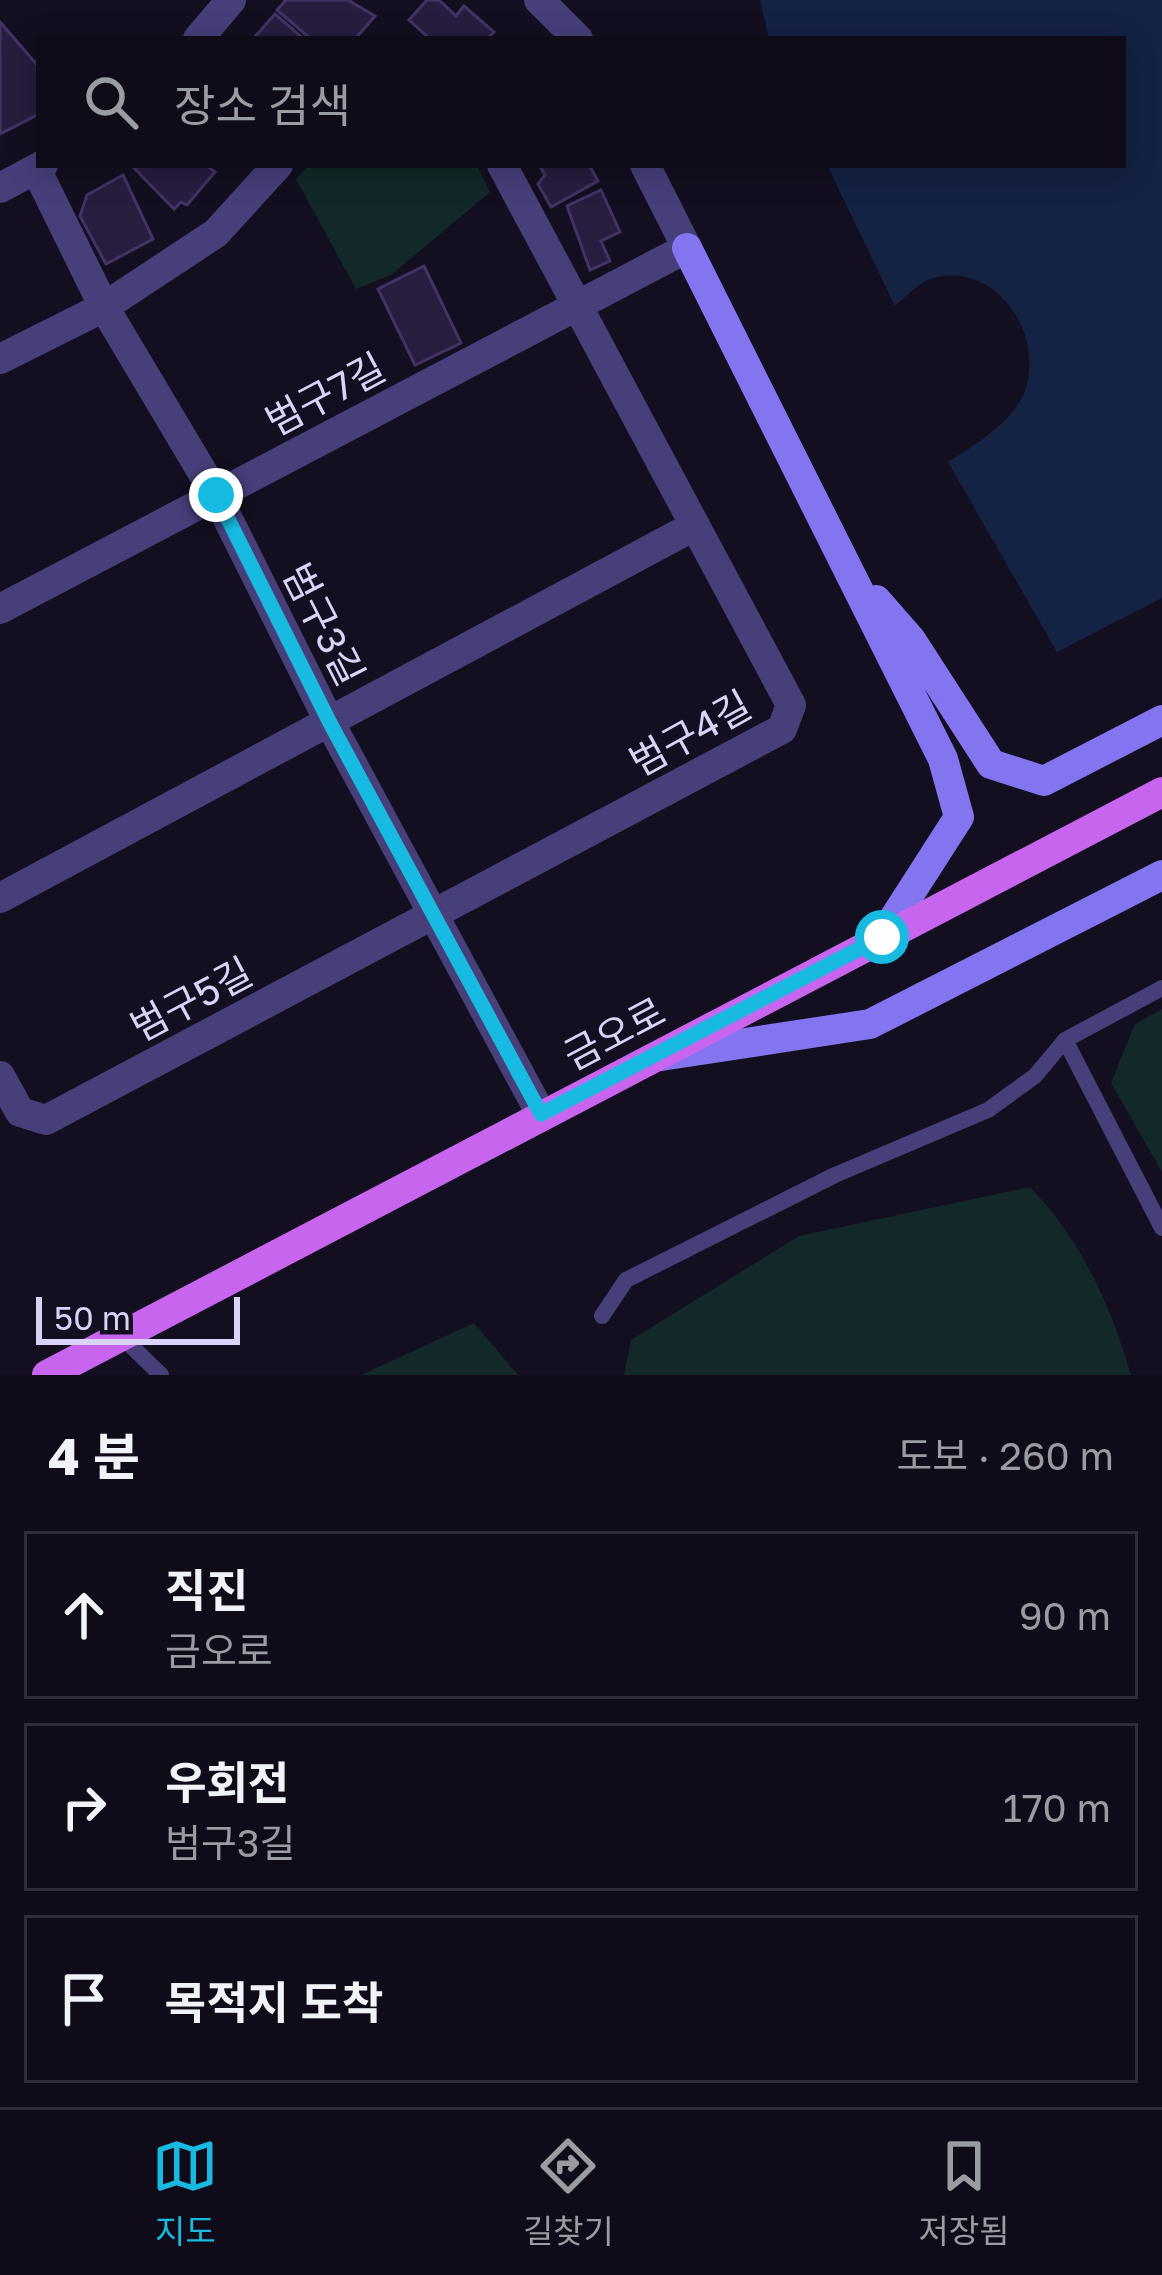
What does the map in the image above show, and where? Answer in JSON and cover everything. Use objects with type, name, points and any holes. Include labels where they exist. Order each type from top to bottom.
[{"type":"main road","name":"금오로","points":[[47,1375],[1162,792]]},
{"type":"street","points":[[201,36],[231,0]]},
{"type":"street","points":[[539,0],[575,36]]},
{"type":"street","points":[[0,188],[38,168]]},
{"type":"street","name":"범구3길","points":[[40,168],[104,307],[216,495],[330,723],[541,1114]]},
{"type":"street","points":[[0,359],[104,307],[216,233],[275,168]]},
{"type":"street","name":"범구4길","points":[[434,914],[782,729],[791,705],[504,168]]},
{"type":"street","points":[[646,168],[943,759],[959,818],[882,937]]},
{"type":"street","name":"범구7길","points":[[0,609],[686,248]]},
{"type":"street","points":[[0,898],[694,526]]},
{"type":"street","points":[[845,563],[911,640],[991,764],[1044,782],[1162,720]]},
{"type":"street","points":[[649,1058],[870,1024],[1162,875]]},
{"type":"street","name":"범구5길","points":[[0,1076],[20,1112],[46,1120],[434,914]]},
{"type":"lane","points":[[602,1316],[626,1280],[836,1175],[988,1110],[1035,1076],[1065,1040],[1162,988]]},
{"type":"lane","points":[[1065,1040],[1162,1228]]},
{"type":"lane","points":[[121,1336],[160,1375]]},
{"type":"green space","points":[[306,168],[478,168],[490,192],[391,275],[356,289],[296,179]]},
{"type":"green space","points":[[1162,1009],[1162,1172],[1111,1083],[1135,1024]]},
{"type":"green space","points":[[1030,1187],[1065,1229],[1092,1275],[1131,1375],[624,1375],[631,1340],[799,1236]]},
{"type":"green space","points":[[474,1323],[518,1375],[361,1375]]},
{"type":"water","points":[[760,0],[1162,0],[1162,598],[1057,652],[948,462],[995,429],[1022,397],[1029,363],[1019,322],[993,290],[955,276],[928,280],[895,306],[828,168],[1126,168],[1126,36],[768,36]]},
{"type":"building","points":[[286,0],[348,0],[375,16],[358,36],[307,36],[277,10]]},
{"type":"building","points":[[427,0],[439,0],[456,16],[464,6],[494,32],[490,36],[427,36],[409,20]]},
{"type":"building","points":[[275,14],[301,36],[256,36]]},
{"type":"building","points":[[0,22],[36,64],[36,116],[0,134]]},
{"type":"building","points":[[134,168],[210,168],[215,172],[187,205],[181,202],[174,209]]},
{"type":"building","points":[[541,168],[591,168],[598,181],[551,207],[538,184],[545,175]]},
{"type":"building","points":[[123,175],[153,239],[106,264],[80,216],[87,195]]},
{"type":"building","points":[[601,190],[620,232],[601,241],[610,261],[590,270],[567,206]]},
{"type":"building","points":[[424,266],[461,343],[415,365],[378,289]]},
{"type":"route","points":[[216,495],[330,723],[541,1114],[882,937]]}]
